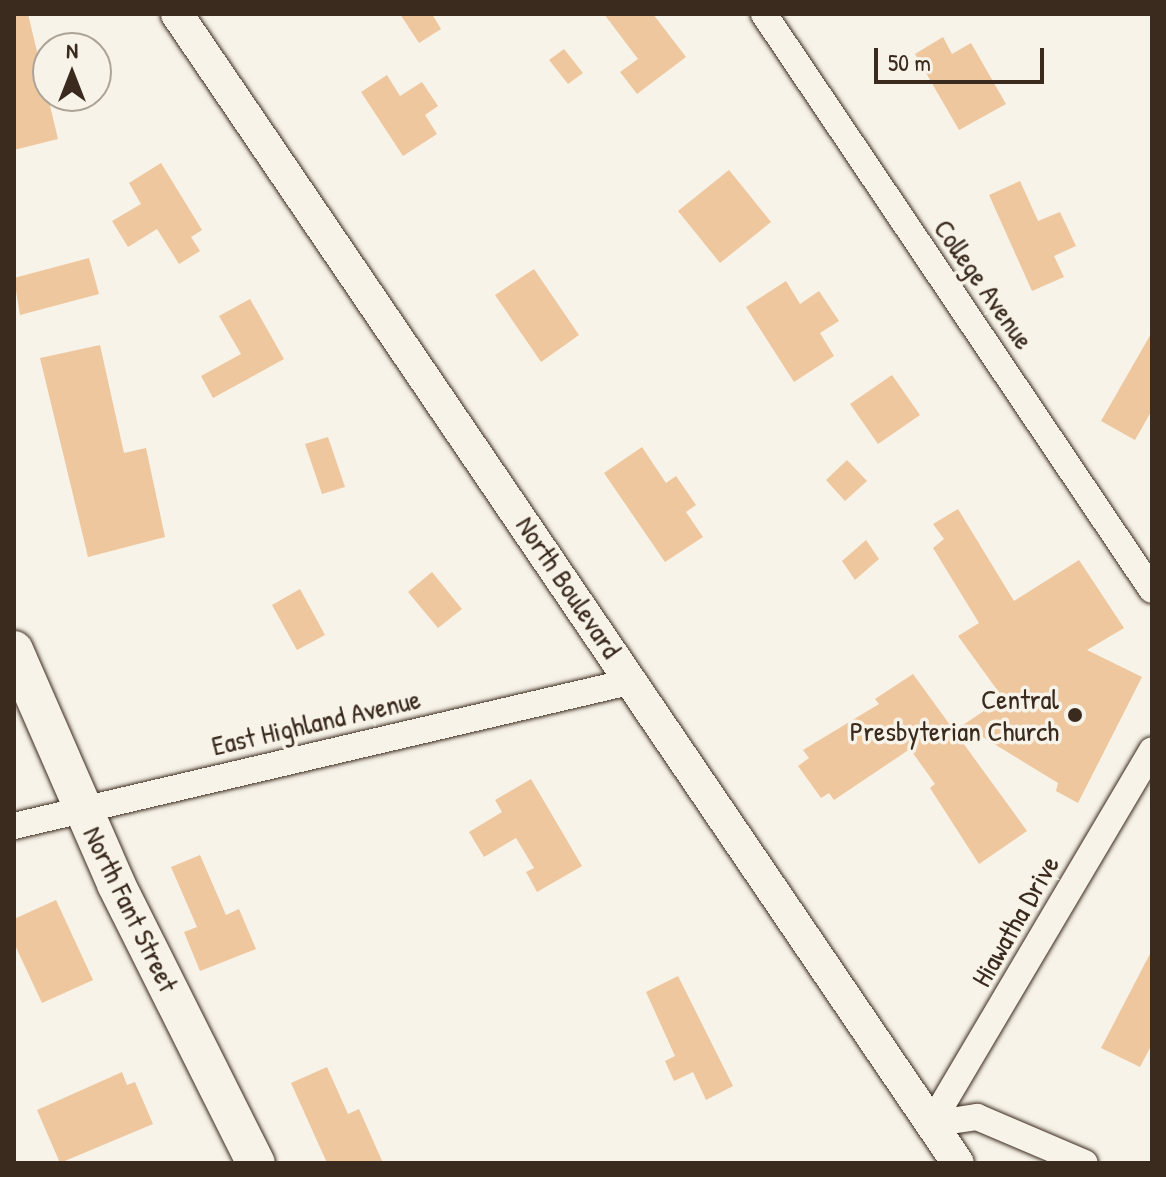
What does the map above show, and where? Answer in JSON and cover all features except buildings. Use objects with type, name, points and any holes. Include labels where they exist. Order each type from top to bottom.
[{"type":"main road","name":"North Fant Street","points":[[14,650],[116,884],[256,1163]]},
{"type":"street","name":"North Boulevard","points":[[177,14],[958,1163]]},
{"type":"street","name":"College Avenue","points":[[764,14],[1152,590]]},
{"type":"street","name":"East Highland Avenue","points":[[14,826],[633,681]]},
{"type":"street","name":"Hiawatha Drive","points":[[931,1124],[1152,750]]},
{"type":"street","points":[[931,1124],[977,1117],[1085,1163]]},
{"type":"place","name":"Central Presbyterian Church","points":[[1075,715]]}]
